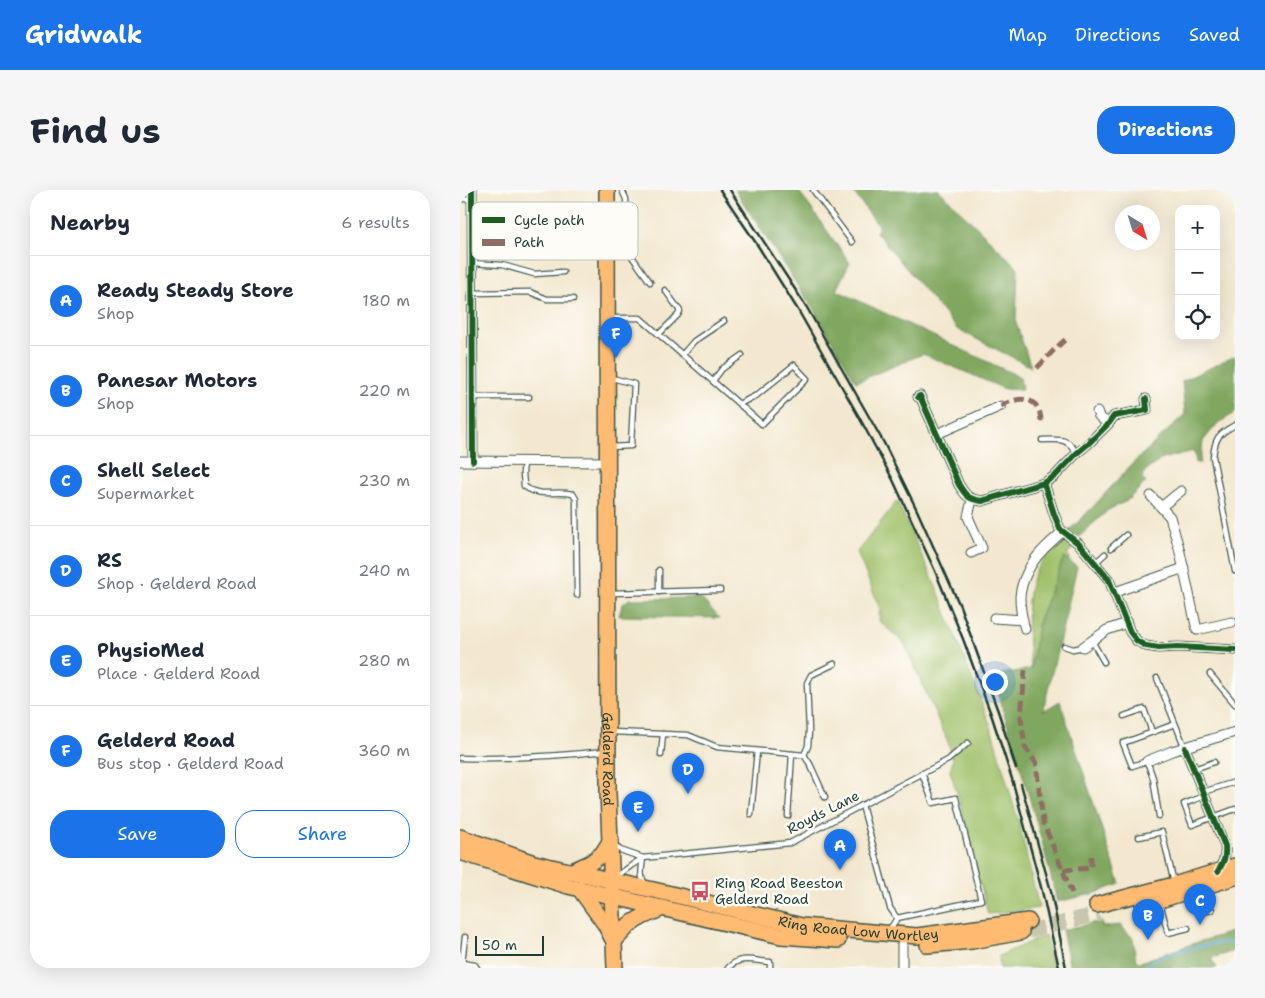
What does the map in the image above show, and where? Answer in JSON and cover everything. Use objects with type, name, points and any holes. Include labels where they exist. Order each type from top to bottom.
[{"type":"main road","name":"Gelderd Road","points":[[607,260],[608,792],[615,968]]},
{"type":"main road","name":"Ring Road Low Wortley","points":[[460,837],[534,863],[652,889],[802,926],[917,936],[1028,926],[972,940],[920,945],[781,936],[579,888],[461,855]]},
{"type":"main road","points":[[572,871],[590,863],[602,854],[611,840]]},
{"type":"main road","points":[[1235,866],[1218,871],[1178,889],[1158,900],[1098,909],[1178,889],[1235,877]]},
{"type":"main road","points":[[579,888],[605,924],[614,941],[630,924],[664,908]]},
{"type":"street","points":[[473,262],[473,460]]},
{"type":"street","points":[[918,397],[920,396],[965,495],[972,500],[982,501],[1044,483],[1055,476],[1114,416],[1147,410],[1146,399]]},
{"type":"street","points":[[937,434],[1001,406]]},
{"type":"street","points":[[1096,412],[1101,419],[1109,423]]},
{"type":"street","points":[[460,461],[524,461],[607,455]]},
{"type":"street","points":[[1044,483],[1062,532],[1078,544],[1109,580],[1130,632],[1137,641],[1146,646],[1159,648],[1235,650]]},
{"type":"street","points":[[1161,507],[1180,491]]},
{"type":"street","points":[[1151,496],[1170,517],[1184,568],[1197,630],[1232,622]]},
{"type":"street","points":[[971,553],[982,548],[968,517],[972,500]]},
{"type":"street","points":[[994,618],[1024,624],[1020,597],[1025,579],[1032,563],[1062,532]]},
{"type":"street","points":[[1115,592],[1184,568]]},
{"type":"street","points":[[1084,647],[1107,630],[1127,623]]},
{"type":"street","points":[[1147,761],[1172,751],[1235,732]]},
{"type":"street","points":[[1185,748],[1225,846],[1226,855],[1218,871]]},
{"type":"street","points":[[902,944],[902,968]]},
{"type":"lane","points":[[622,192],[628,190]]},
{"type":"lane","points":[[813,190],[852,242]]},
{"type":"lane","points":[[460,200],[472,195]]},
{"type":"lane","points":[[634,260],[650,282]]},
{"type":"lane","points":[[473,262],[502,265],[534,274],[563,272]]},
{"type":"lane","points":[[659,334],[680,311],[666,290]]},
{"type":"lane","points":[[473,293],[530,292],[547,299],[573,299]]},
{"type":"lane","points":[[607,318],[640,318],[762,424],[807,379],[794,365],[757,395],[739,404]]},
{"type":"lane","points":[[682,355],[694,342],[724,321]]},
{"type":"lane","points":[[713,381],[722,369],[742,354]]},
{"type":"lane","points":[[607,379],[616,379],[634,384],[631,446],[607,455]]},
{"type":"lane","points":[[473,397],[529,397]]},
{"type":"lane","points":[[1235,425],[1225,430],[1215,442],[1213,457],[1235,571]]},
{"type":"lane","points":[[1042,440],[1066,440],[1077,453]]},
{"type":"lane","points":[[524,461],[524,486],[541,493],[572,494],[576,499],[577,595]]},
{"type":"lane","points":[[1111,548],[1126,535]]},
{"type":"lane","points":[[1096,563],[1105,554]]},
{"type":"lane","points":[[659,570],[659,592]]},
{"type":"lane","points":[[608,593],[720,590]]},
{"type":"lane","points":[[1092,640],[1104,662]]},
{"type":"lane","points":[[1064,646],[1074,649],[1084,647]]},
{"type":"lane","points":[[804,755],[808,746],[810,732],[806,683],[811,675],[834,664]]},
{"type":"lane","points":[[1210,674],[1235,704]]},
{"type":"lane","points":[[1157,678],[1185,748]]},
{"type":"lane","points":[[1124,716],[1144,709],[1152,732]]},
{"type":"lane","points":[[1159,816],[1153,778],[1147,761],[1132,766],[1123,744],[1175,724]]},
{"type":"lane","points":[[608,732],[688,735],[717,747],[804,755]]},
{"type":"lane","points":[[661,755],[663,734]]},
{"type":"lane","name":"Royds Lane","points":[[611,840],[620,850],[643,858],[790,844],[948,760],[968,743]]},
{"type":"lane","points":[[460,758],[489,759],[608,751]]},
{"type":"lane","points":[[751,814],[757,751]]},
{"type":"lane","points":[[788,816],[792,754]]},
{"type":"lane","points":[[804,755],[825,797]]},
{"type":"lane","points":[[1194,769],[1214,762]]},
{"type":"lane","points":[[882,934],[892,926],[897,918],[981,900],[956,798],[933,803],[922,773]]},
{"type":"lane","points":[[1235,782],[1184,804],[1192,825],[1235,809]]},
{"type":"lane","points":[[862,805],[890,908],[897,918]]},
{"type":"lane","points":[[1139,837],[1162,832],[1178,889],[1207,911],[1212,910]]},
{"type":"lane","points":[[643,858],[642,875],[644,882],[652,889]]},
{"type":"lane","name":"Royds Lane","points":[[612,880],[643,858]]},
{"type":"lane","points":[[1158,900],[1168,933],[1188,928]]},
{"type":"lane","points":[[465,937],[461,963],[476,965],[477,968]]},
{"type":"lane","points":[[728,968],[735,962],[742,960],[770,962],[770,968]]},
{"type":"green space","points":[[735,190],[798,190],[850,263],[836,290],[1020,377],[1022,390],[1005,389],[923,354],[856,382],[816,314]]},
{"type":"green space","points":[[852,190],[939,190],[1018,268],[1016,323],[1031,367],[957,329],[876,232],[879,227]]},
{"type":"green space","points":[[1235,356],[1235,413],[1218,423],[1203,441],[1200,463],[1196,463],[1194,451],[1162,459],[1145,471],[1142,479],[1146,482],[1127,501],[1108,510],[1079,537],[1069,530],[1131,465],[1185,414],[1182,381]]},
{"type":"green space","points":[[897,501],[937,589],[990,724],[1019,824],[1039,908],[988,914],[960,802],[950,771],[953,760],[948,742],[904,643],[879,621],[880,609],[857,552]]},
{"type":"green space","points":[[1065,542],[1073,548],[1067,554],[1070,558],[1068,560],[1064,557],[1039,620],[1031,669],[1027,623],[1030,588],[1035,573],[1045,558],[1053,548],[1056,549]]},
{"type":"green space","points":[[1064,557],[1077,567],[1043,711],[1060,701],[1120,884],[1093,894],[1057,902],[1035,816],[993,675],[1031,669],[1039,620]]},
{"type":"green space","points":[[701,598],[719,618],[619,616],[622,605],[629,599]]},
{"type":"green space","points":[[1101,921],[1103,927],[1120,925],[1133,938],[1136,961],[1140,962],[1235,931],[1235,951],[1211,958],[1217,968],[1070,968],[1062,930]]},
{"type":"green space","points":[[1045,935],[1052,968],[1000,968],[999,956]]},
{"type":"waterway","points":[[1142,968],[1152,961],[1175,952],[1199,946],[1235,941]]},
{"type":"tunnel","points":[[1029,931],[1099,914]]},
{"type":"railway","points":[[720,190],[798,310],[859,417],[893,480],[935,571],[992,717],[1012,779],[1042,891],[1059,968]]},
{"type":"railway","points":[[730,190],[806,306],[884,443],[916,508],[960,606],[999,714],[1016,768]]},
{"type":"railway","points":[[1021,784],[1051,891],[1066,968]]},
{"type":"marked path","points":[[1037,368],[1068,337]]},
{"type":"marked path","points":[[1001,406],[1015,400],[1028,400],[1037,407],[1041,422]]},
{"type":"marked path","points":[[1025,670],[1021,718],[1025,747],[1036,763],[1043,822],[1072,893]]},
{"type":"marked path","points":[[1063,870],[1091,868],[1091,852]]},
{"type":"cycle path","points":[[472,190],[472,202]]},
{"type":"cycle path","points":[[472,260],[473,461]]},
{"type":"cycle path","points":[[918,397],[920,396],[959,485],[968,496],[982,501],[1044,483],[1055,476],[1114,416],[1147,410],[1146,399]]},
{"type":"cycle path","points":[[1044,483],[1060,529],[1079,544],[1109,580],[1130,632],[1137,641],[1146,646],[1159,648],[1235,650]]},
{"type":"cycle path","points":[[1185,748],[1225,846],[1224,859],[1218,871]]},
{"type":"place","name":"Gelderd Road","points":[[616,358]]},
{"type":"place","name":"RS","points":[[688,794]]},
{"type":"place","name":"PhysioMed","points":[[638,832]]},
{"type":"place","name":"Ready Steady Store","points":[[840,870]]},
{"type":"place","name":"Ring Road Beeston Gelderd Road","points":[[700,891]]},
{"type":"place","name":"Shell Select","points":[[1200,925]]},
{"type":"place","name":"Panesar Motors","points":[[1148,940]]}]
